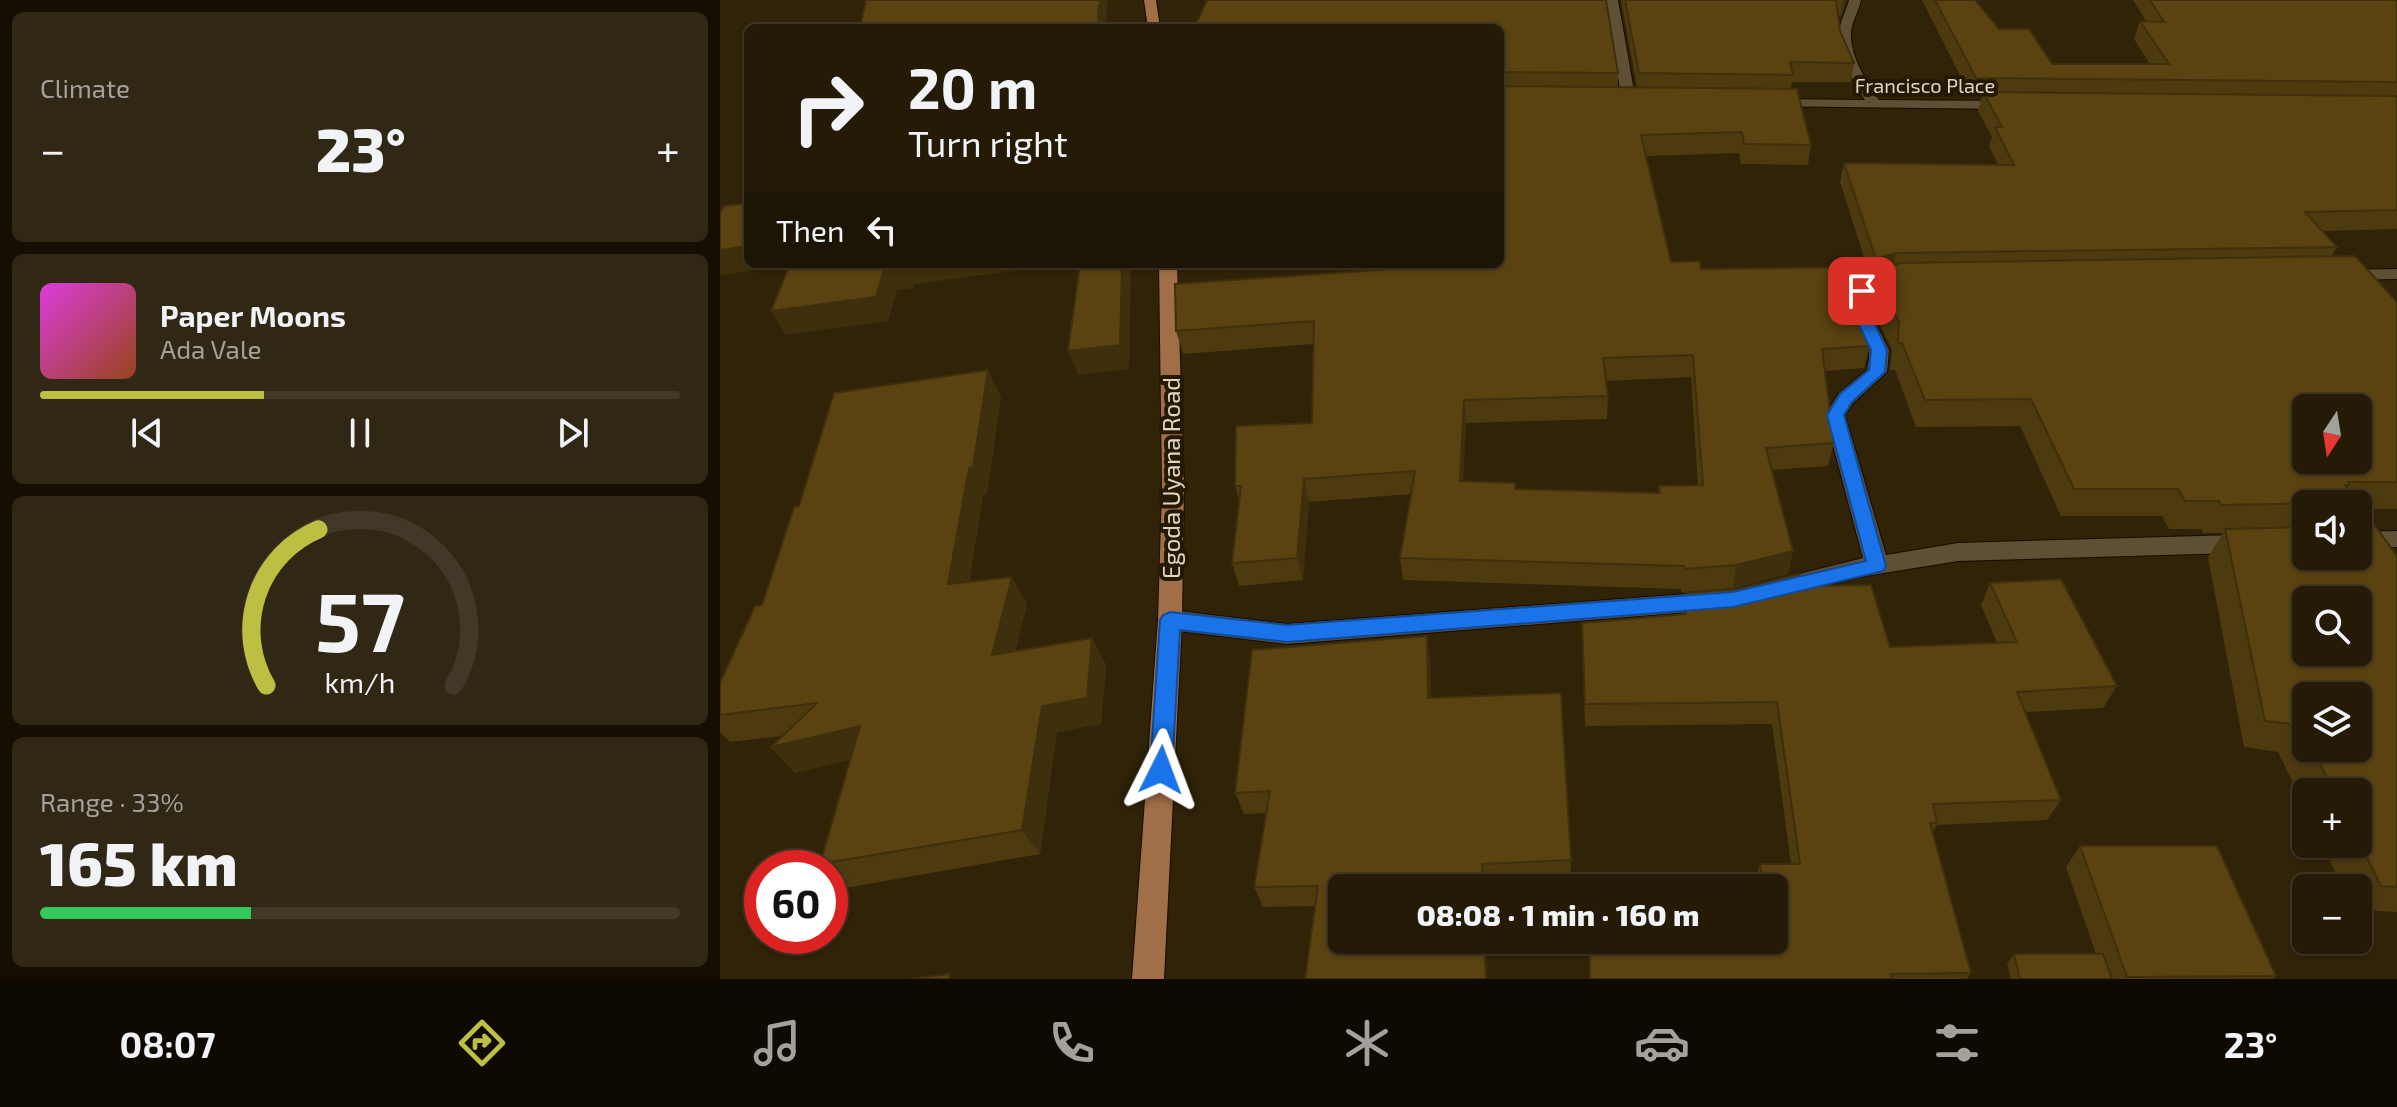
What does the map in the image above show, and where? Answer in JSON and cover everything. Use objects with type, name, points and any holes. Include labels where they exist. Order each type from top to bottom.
[{"type":"main road","points":[[1150,0],[1153,24]]},
{"type":"main road","name":"Egoda Uyana Road","points":[[1148,979],[1170,620],[1173,488],[1168,268]]},
{"type":"street","points":[[1612,0],[1630,102]]},
{"type":"street","points":[[1855,0],[1855,10],[1845,29],[1848,54],[1875,105]]},
{"type":"street","name":"Francisco Place","points":[[1752,103],[2017,106]]},
{"type":"street","points":[[2318,275],[2397,274]]},
{"type":"street","points":[[1877,566],[1835,415],[1846,398],[1877,372],[1879,350],[1859,308],[1862,291],[1891,281],[1922,281]]},
{"type":"street","points":[[2372,540],[2397,539]]},
{"type":"street","points":[[1170,620],[1287,634],[1740,598],[1877,566],[1958,552],[2292,542]]},
{"type":"building","points":[[866,0],[1100,0],[1099,24],[861,24]]},
{"type":"building","points":[[1207,0],[1606,0],[1618,73],[1504,72],[1504,24],[1196,24]]},
{"type":"building","points":[[1625,0],[1836,0],[1840,31],[1854,63],[1790,62],[1793,75],[1639,73]]},
{"type":"building","points":[[1935,0],[1975,0],[1999,29],[2029,29],[2052,64],[2169,64],[2140,21],[2164,22],[2150,0],[2397,0],[2397,82],[1976,78]]},
{"type":"building","points":[[1504,86],[1797,89],[1811,145],[1744,144],[1742,132],[1641,135],[1671,262],[1700,261],[1701,269],[1857,267],[1852,287],[1872,328],[1870,346],[1822,349],[1834,443],[1766,448],[1793,551],[1736,565],[1684,569],[1684,566],[1400,558],[1415,471],[1304,479],[1297,558],[1232,563],[1241,486],[1235,486],[1236,426],[1312,423],[1314,321],[1176,331],[1175,284],[1405,268],[1504,268]],"holes":[[[1693,355],[1703,485],[1659,486],[1660,493],[1515,489],[1515,483],[1460,481],[1464,400],[1608,396],[1603,358]]]},
{"type":"building","points":[[1983,92],[2397,96],[2397,210],[2305,212],[2337,247],[1896,253],[1876,259],[1844,163],[2014,165],[1995,127],[2002,127]]},
{"type":"building","points":[[744,204],[744,247],[720,250],[720,213],[724,206]]},
{"type":"building","points":[[2355,256],[2397,302],[2397,482],[2348,482],[2350,485],[2345,485],[2349,490],[2292,490],[2292,504],[2220,505],[2219,501],[2185,501],[2178,489],[2074,489],[2031,399],[1925,400],[1902,343],[1898,343],[1899,322],[1878,281],[1880,270],[1900,263]]},
{"type":"building","points":[[788,268],[884,268],[876,297],[771,311]]},
{"type":"building","points":[[1079,268],[1122,268],[1120,345],[1068,351]]},
{"type":"building","points":[[988,370],[973,467],[969,468],[948,584],[1012,577],[992,655],[1092,638],[1087,698],[1042,706],[1022,830],[848,859],[848,850],[824,850],[860,726],[771,747],[817,703],[720,715],[720,683],[755,606],[762,605],[794,507],[799,506],[834,393]]},
{"type":"building","points":[[2372,522],[2397,556],[2397,887],[2381,886],[2367,858],[2372,858],[2372,778],[2327,778],[2319,762],[2372,762],[2372,682],[2292,682],[2292,724],[2265,721],[2225,529],[2292,527],[2292,570],[2372,570]]},
{"type":"building","points":[[1799,574],[1802,586],[1871,585],[1890,647],[2017,642],[1990,583],[2061,579],[2117,686],[2017,692],[2061,800],[1933,804],[1937,823],[1930,823],[1971,973],[1891,974],[1892,979],[1590,979],[1590,954],[1788,954],[1788,874],[1762,874],[1760,864],[1800,864],[1777,702],[1585,704],[1582,623],[1685,614],[1685,593],[1737,589]]},
{"type":"building","points":[[1427,636],[1428,698],[1561,693],[1571,860],[1482,864],[1482,874],[1328,874],[1328,954],[1485,954],[1486,979],[1305,979],[1318,886],[1254,887],[1270,791],[1235,793],[1252,650]]},
{"type":"building","points":[[2080,846],[2217,846],[2276,976],[2127,977]]},
{"type":"building","points":[[2014,954],[2103,954],[2112,979],[2020,979]]},
{"type":"building","points":[[950,974],[949,979],[909,979]]},
{"type":"route","points":[[1161,770],[1170,620],[1287,634],[1733,600],[1877,566],[1835,415],[1846,398],[1877,372],[1879,350],[1859,308],[1862,291]]}]
